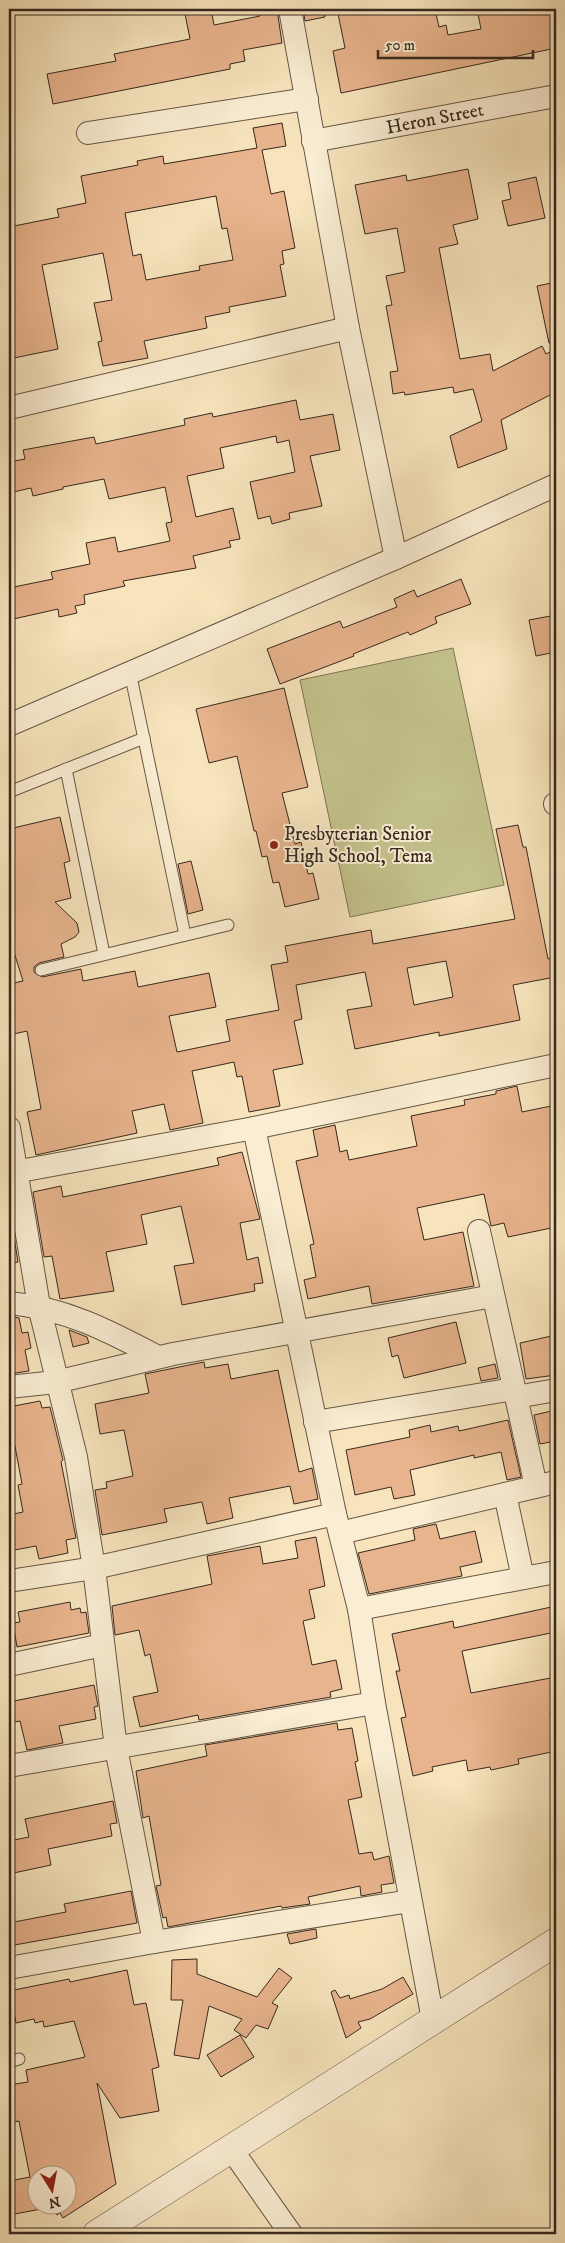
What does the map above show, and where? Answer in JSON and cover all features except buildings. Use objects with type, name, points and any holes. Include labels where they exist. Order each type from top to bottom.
[{"type":"street","points":[[290,9],[348,328],[396,558]]},
{"type":"street","name":"Heron Street","points":[[313,141],[556,96]]},
{"type":"street","points":[[88,133],[307,99]]},
{"type":"street","points":[[9,408],[348,328]]},
{"type":"street","points":[[9,725],[396,558],[556,485]]},
{"type":"street","points":[[12,1172],[254,1128],[556,1064]]},
{"type":"street","points":[[9,1128],[12,1172],[38,1306],[76,1457],[94,1568],[116,1748],[154,1942]]},
{"type":"street","points":[[254,1128],[315,1422],[359,1609],[374,1703],[433,2020]]},
{"type":"street","points":[[9,1581],[94,1568],[505,1494],[546,1484],[515,1394],[479,1231]]},
{"type":"street","points":[[9,1387],[56,1382],[158,1357],[494,1296]]},
{"type":"street","points":[[9,1304],[38,1306],[102,1327],[158,1357]]},
{"type":"street","points":[[315,1422],[556,1390]]},
{"type":"street","points":[[505,1494],[523,1578]]},
{"type":"street","points":[[359,1609],[556,1572]]},
{"type":"street","points":[[9,1665],[103,1645]]},
{"type":"street","points":[[9,1766],[374,1703]]},
{"type":"street","points":[[9,1968],[154,1942],[410,1901]]},
{"type":"street","points":[[110,2230],[556,1942]]},
{"type":"street","points":[[232,2150],[291,2234]]},
{"type":"lane","points":[[130,672],[185,935]]},
{"type":"lane","points":[[9,792],[144,738]]},
{"type":"lane","points":[[66,769],[104,954]]},
{"type":"lane","points":[[41,970],[228,925]]},
{"type":"shaded area","points":[[453,648],[504,885],[350,917],[300,680]]},
{"type":"place","name":"Presbyterian Senior High School, Tema","points":[[274,845]]}]
